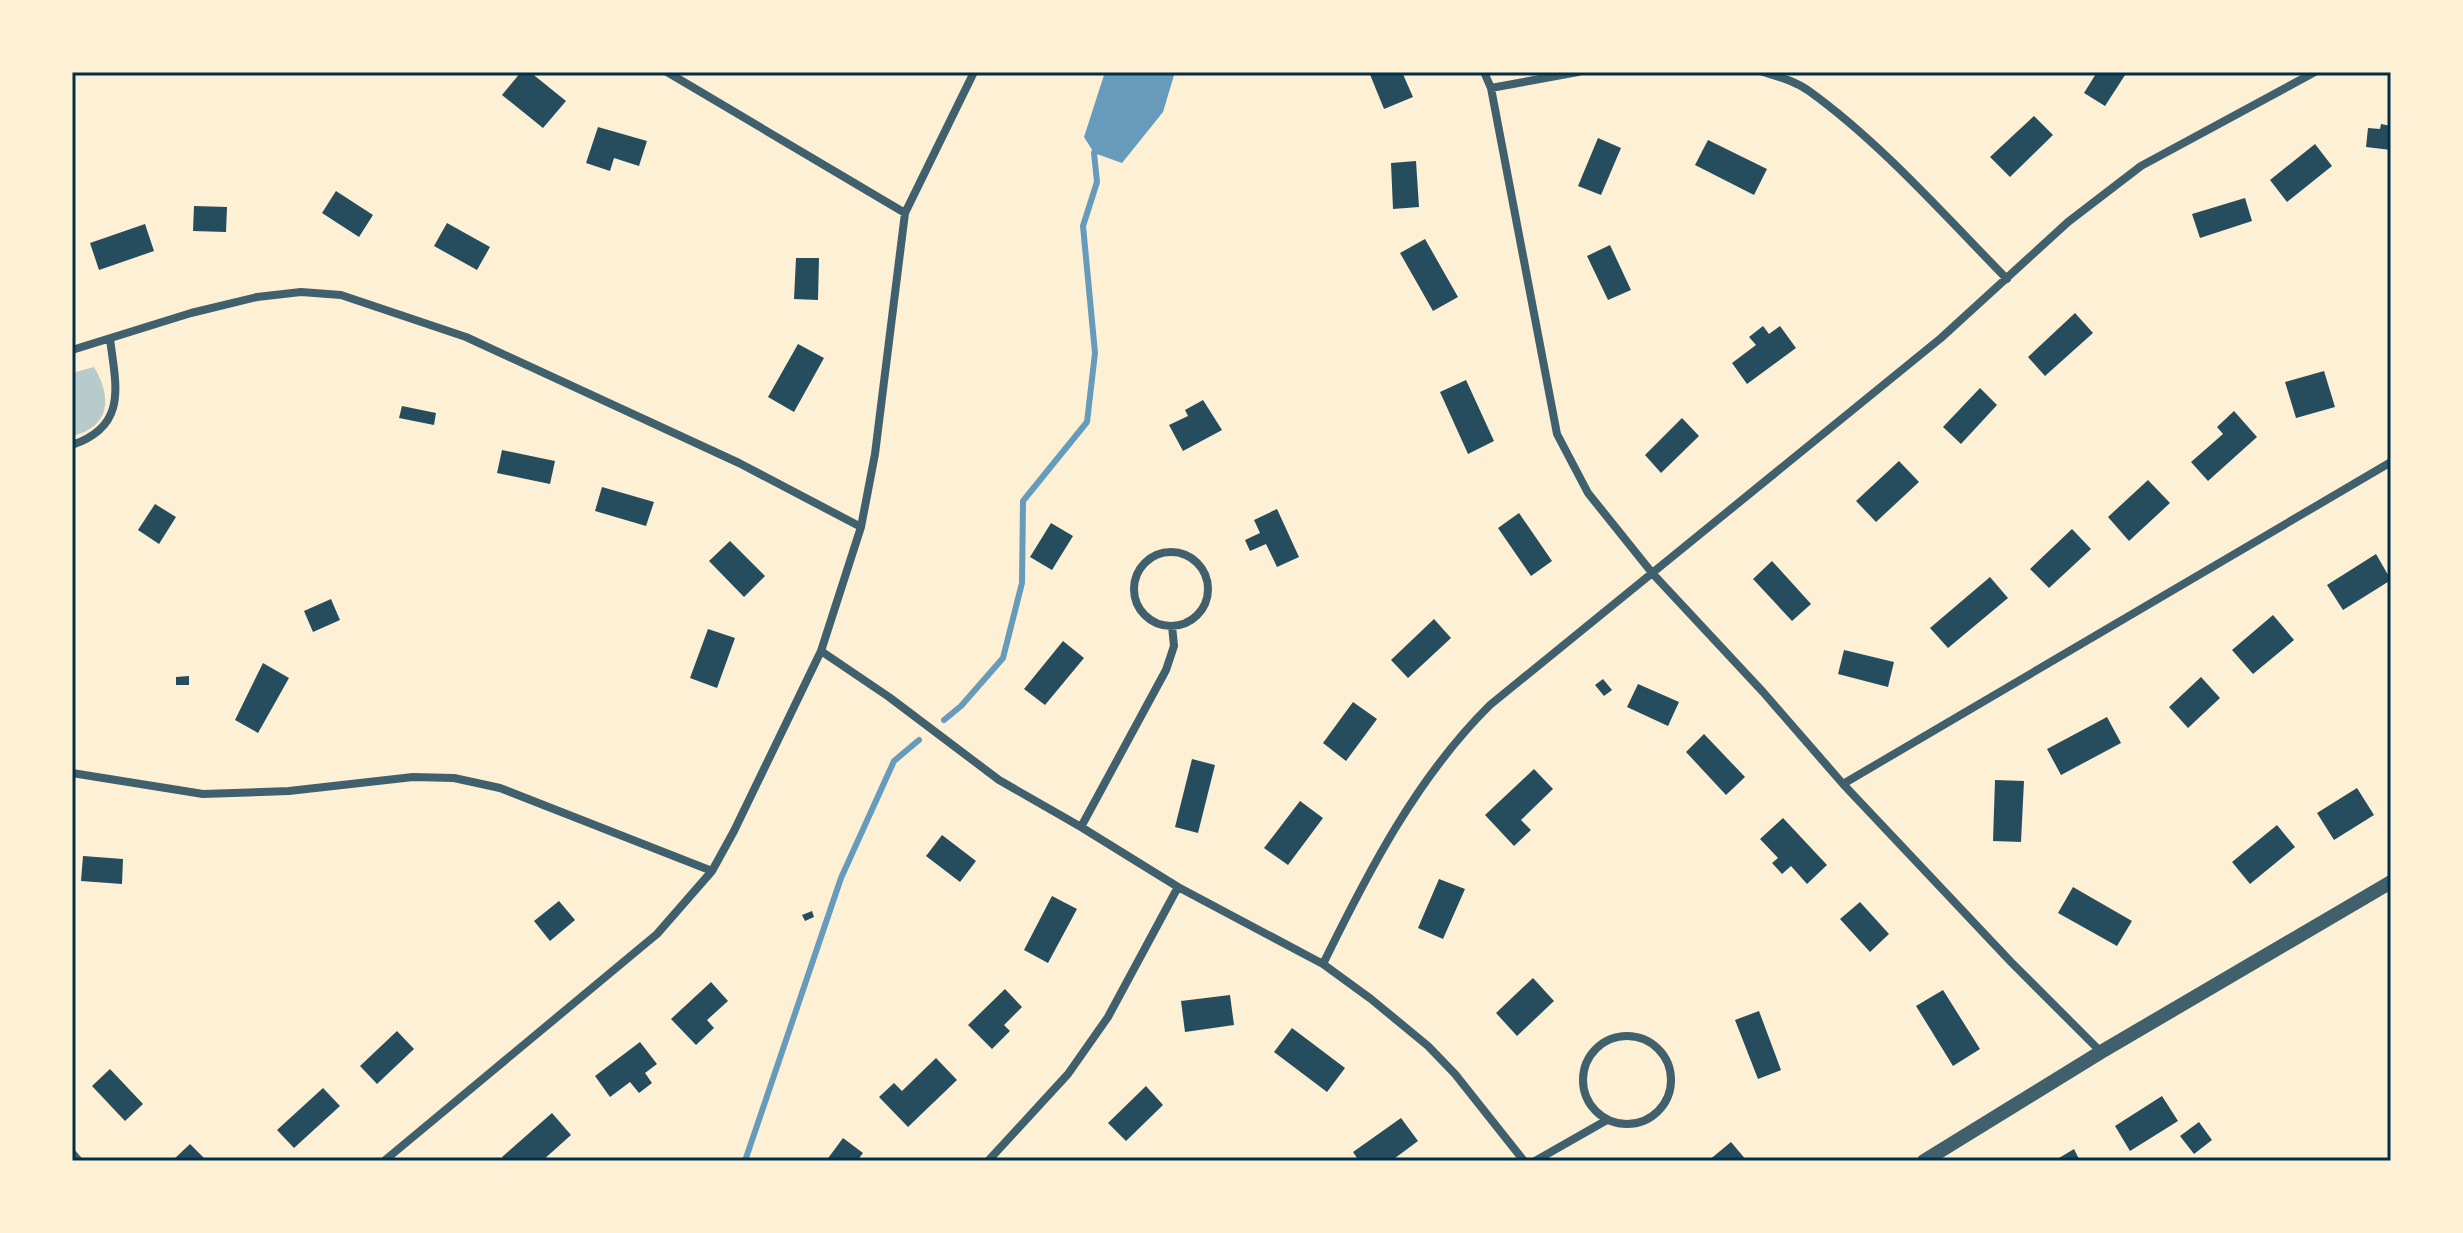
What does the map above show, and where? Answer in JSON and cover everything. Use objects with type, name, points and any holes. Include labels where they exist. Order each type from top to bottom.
[{"type":"street","points":[[667,72],[905,213]]},
{"type":"street","points":[[384,1161],[657,934],[712,871],[734,831],[821,651],[861,527],[875,454],[905,213],[974,72]]},
{"type":"street","points":[[1484,72],[1491,88],[1557,434],[1588,493],[1653,574],[1763,692],[1843,784],[2011,962],[2101,1052]]},
{"type":"street","points":[[1491,88],[1578,72]]},
{"type":"street","points":[[1763,72],[1788,79],[1808,90],[1882,153],[2007,279]]},
{"type":"street","points":[[1323,964],[1356,895],[1434,767],[1461,733],[1490,705],[1941,338],[2068,222],[2141,166],[2315,72]]},
{"type":"street","points":[[72,350],[191,313],[257,297],[301,292],[341,295],[466,337],[739,463],[861,527]]},
{"type":"street","points":[[72,445],[93,436],[107,423],[114,410],[117,393],[110,339]]},
{"type":"street","points":[[1843,784],[2391,462]]},
{"type":"street","points":[[1167,551],[1190,556],[1200,564],[1209,586],[1203,609],[1195,618],[1172,626],[1161,625],[1142,612],[1134,591],[1139,569],[1147,561],[1167,551]]},
{"type":"street","points":[[1081,827],[1166,670],[1174,646],[1172,626]]},
{"type":"street","points":[[821,651],[889,697],[999,780],[1178,887],[1323,964],[1428,1046],[1455,1074],[1524,1161]]},
{"type":"street","points":[[72,773],[203,794],[289,791],[413,777],[454,778],[500,788],[712,871]]},
{"type":"street","points":[[1924,1161],[2101,1052],[2391,882]]},
{"type":"street","points":[[988,1161],[1068,1074],[1108,1017],[1178,887]]},
{"type":"street","points":[[1535,1161],[1607,1120],[1618,1124],[1641,1122],[1660,1110],[1666,1100],[1671,1078],[1669,1067],[1657,1048],[1647,1041],[1637,1037],[1613,1038],[1594,1050],[1587,1060],[1583,1071],[1585,1094],[1590,1105],[1607,1120]]},
{"type":"street","points":[[72,1153],[79,1161]]},
{"type":"shaded area","points":[[94,367],[104,389],[104,409],[94,426],[72,436],[72,373]]},
{"type":"water","points":[[1105,72],[1175,72],[1163,112],[1122,163],[1094,153],[1084,137]]},
{"type":"building","points":[[521,72],[530,72],[566,101],[543,128],[502,95]]},
{"type":"building","points":[[1369,72],[1402,72],[1413,97],[1384,109]]},
{"type":"building","points":[[2097,72],[2127,72],[2105,106],[2084,93]]},
{"type":"building","points":[[2034,116],[2053,135],[2010,177],[1990,157]]},
{"type":"building","points":[[2381,124],[2391,126],[2391,150],[2366,147],[2368,128],[2380,129]]},
{"type":"building","points":[[598,127],[647,141],[639,166],[614,158],[610,171],[586,163]]},
{"type":"building","points":[[1598,138],[1621,148],[1601,195],[1578,186]]},
{"type":"building","points":[[1708,140],[1767,169],[1754,195],[1695,165]]},
{"type":"building","points":[[2315,144],[2332,166],[2287,202],[2270,180]]},
{"type":"building","points":[[1416,161],[1419,207],[1393,209],[1391,163]]},
{"type":"building","points":[[336,191],[373,215],[359,237],[322,213]]},
{"type":"building","points":[[2245,198],[2252,221],[2200,238],[2192,214]]},
{"type":"building","points":[[194,206],[227,207],[226,232],[193,231]]},
{"type":"building","points":[[447,223],[490,247],[477,270],[434,246]]},
{"type":"building","points":[[145,224],[154,251],[99,270],[90,243]]},
{"type":"building","points":[[1425,239],[1458,297],[1433,311],[1400,253]]},
{"type":"building","points":[[1610,245],[1631,290],[1608,300],[1587,256]]},
{"type":"building","points":[[796,258],[819,258],[818,300],[794,299]]},
{"type":"building","points":[[2075,313],[2093,333],[2045,376],[2028,357]]},
{"type":"building","points":[[1763,326],[1769,334],[1780,326],[1796,348],[1747,384],[1732,363],[1756,345],[1749,337]]},
{"type":"building","points":[[798,344],[824,358],[794,412],[768,397]]},
{"type":"building","points":[[2324,371],[2335,407],[2296,418],[2285,382]]},
{"type":"building","points":[[1466,380],[1494,441],[1468,454],[1440,392]]},
{"type":"building","points":[[1980,388],[1997,405],[1961,444],[1943,427]]},
{"type":"building","points":[[1203,400],[1222,430],[1183,451],[1169,425],[1188,416],[1185,410]]},
{"type":"building","points":[[402,406],[436,413],[434,425],[399,418]]},
{"type":"building","points":[[2234,411],[2257,437],[2208,481],[2191,462],[2223,434],[2217,427]]},
{"type":"building","points":[[1682,418],[1699,436],[1661,473],[1645,455]]},
{"type":"building","points":[[502,450],[555,461],[550,484],[497,473]]},
{"type":"building","points":[[1899,461],[1919,482],[1876,522],[1856,501]]},
{"type":"building","points":[[2148,480],[2170,503],[2129,541],[2108,517]]},
{"type":"building","points":[[602,487],[654,502],[646,526],[595,511]]},
{"type":"building","points":[[155,504],[176,517],[159,544],[138,530]]},
{"type":"building","points":[[1277,509],[1299,557],[1277,567],[1266,544],[1250,551],[1245,540],[1260,533],[1254,520]]},
{"type":"building","points":[[1519,513],[1552,561],[1531,576],[1498,528]]},
{"type":"building","points":[[1051,523],[1073,536],[1052,570],[1030,557]]},
{"type":"building","points":[[2072,529],[2091,549],[2049,588],[2030,569]]},
{"type":"building","points":[[730,541],[765,576],[744,597],[709,561]]},
{"type":"building","points":[[2376,554],[2391,580],[2343,610],[2327,585]]},
{"type":"building","points":[[1772,561],[1811,604],[1792,621],[1753,579]]},
{"type":"building","points":[[1990,577],[2008,598],[1948,648],[1930,628]]},
{"type":"building","points":[[331,599],[340,620],[313,632],[304,611]]},
{"type":"building","points":[[2273,615],[2294,640],[2253,674],[2232,650]]},
{"type":"building","points":[[1434,619],[1451,638],[1408,678],[1391,660]]},
{"type":"building","points":[[708,629],[735,638],[717,688],[690,678]]},
{"type":"building","points":[[1063,641],[1084,658],[1045,705],[1024,689]]},
{"type":"building","points":[[1844,650],[1894,662],[1888,687],[1838,674]]},
{"type":"building","points":[[263,663],[289,678],[258,733],[235,720]]},
{"type":"building","points":[[189,676],[189,685],[176,685],[176,677]]},
{"type":"building","points":[[2201,677],[2220,698],[2188,728],[2169,707]]},
{"type":"building","points":[[1603,679],[1612,690],[1604,696],[1595,685]]},
{"type":"building","points":[[1638,684],[1679,702],[1668,726],[1627,707]]},
{"type":"building","points":[[1353,702],[1377,719],[1346,761],[1323,743]]},
{"type":"building","points":[[2107,717],[2121,743],[2061,775],[2047,749]]},
{"type":"building","points":[[1704,734],[1745,777],[1726,795],[1686,752]]},
{"type":"building","points":[[1192,759],[1215,765],[1198,833],[1175,827]]},
{"type":"building","points":[[1534,769],[1553,789],[1521,820],[1531,830],[1514,846],[1485,815]]},
{"type":"building","points":[[1995,780],[2024,781],[2021,842],[1993,841]]},
{"type":"building","points":[[2357,788],[2374,815],[2334,840],[2317,813]]},
{"type":"building","points":[[1300,801],[1323,818],[1288,865],[1264,848]]},
{"type":"building","points":[[1783,818],[1827,865],[1807,884],[1791,866],[1782,874],[1772,863],[1778,858],[1760,839]]},
{"type":"building","points":[[2277,825],[2295,847],[2250,884],[2232,862]]},
{"type":"building","points":[[942,835],[976,861],[960,882],[926,856]]},
{"type":"building","points":[[83,856],[123,859],[122,884],[81,881]]},
{"type":"building","points":[[1439,879],[1465,889],[1443,939],[1418,928]]},
{"type":"building","points":[[2073,887],[2132,921],[2117,946],[2058,913]]},
{"type":"building","points":[[1052,896],[1077,909],[1048,963],[1024,950]]},
{"type":"building","points":[[559,901],[575,920],[550,941],[534,921]]},
{"type":"building","points":[[1860,902],[1889,934],[1870,952],[1840,919]]},
{"type":"building","points":[[812,911],[814,917],[805,921],[802,915]]},
{"type":"building","points":[[1533,978],[1554,1001],[1517,1036],[1496,1013]]},
{"type":"building","points":[[711,982],[728,1001],[707,1020],[714,1028],[696,1045],[671,1019]]},
{"type":"building","points":[[1005,989],[1022,1007],[1004,1025],[1010,1031],[992,1049],[968,1025]]},
{"type":"building","points":[[1943,990],[1980,1049],[1953,1066],[1916,1006]]},
{"type":"building","points":[[1230,995],[1234,1025],[1185,1032],[1181,1001]]},
{"type":"building","points":[[1759,1011],[1781,1070],[1758,1079],[1735,1020]]},
{"type":"building","points":[[1292,1028],[1345,1068],[1327,1092],[1274,1052]]},
{"type":"building","points":[[397,1031],[414,1049],[377,1084],[360,1066]]},
{"type":"building","points":[[640,1042],[657,1064],[645,1073],[652,1083],[639,1093],[630,1082],[610,1097],[595,1076]]},
{"type":"building","points":[[936,1058],[957,1080],[908,1127],[879,1097],[894,1083],[902,1091]]},
{"type":"building","points":[[110,1069],[143,1104],[125,1121],[92,1086]]},
{"type":"building","points":[[1146,1086],[1163,1105],[1126,1141],[1108,1123]]},
{"type":"building","points":[[323,1088],[340,1106],[294,1148],[277,1130]]},
{"type":"building","points":[[2162,1096],[2178,1121],[2130,1151],[2115,1126]]},
{"type":"building","points":[[552,1113],[571,1135],[542,1161],[506,1161],[502,1157]]},
{"type":"building","points":[[1401,1118],[1418,1141],[1391,1161],[1359,1161],[1353,1152]]},
{"type":"building","points":[[2199,1122],[2212,1140],[2194,1154],[2180,1136]]},
{"type":"building","points":[[843,1138],[863,1153],[857,1161],[826,1161]]},
{"type":"building","points":[[1731,1142],[1747,1161],[1708,1161]]},
{"type":"building","points":[[190,1144],[207,1161],[172,1161]]},
{"type":"building","points":[[2074,1149],[2080,1161],[2054,1161]]},
{"type":"waterway","points":[[944,720],[961,706],[1003,658],[1022,583],[1023,501],[1087,422],[1095,353],[1083,226],[1097,182],[1094,153]]},
{"type":"waterway","points":[[745,1161],[841,878],[894,761],[919,740]]}]
